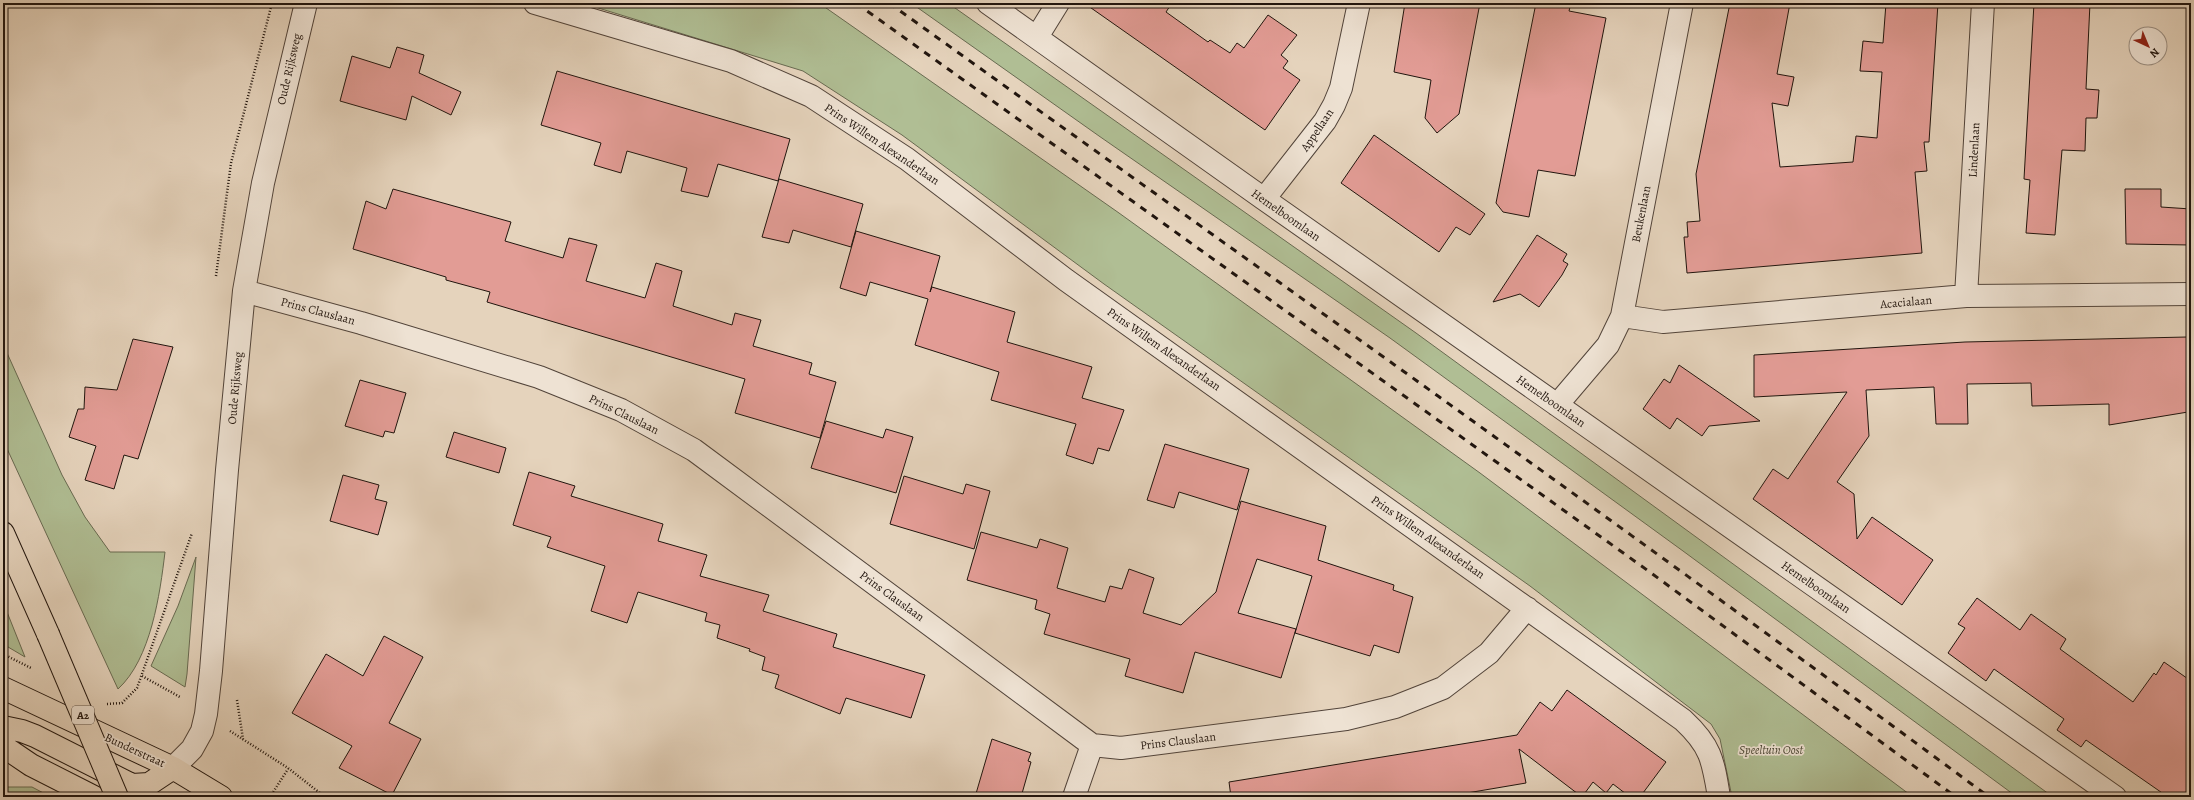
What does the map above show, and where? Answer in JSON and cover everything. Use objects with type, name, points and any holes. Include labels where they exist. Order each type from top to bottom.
[{"type":"main road","name":"A2","points":[[3,533],[118,797]]},
{"type":"main road","name":"Bunderstraat","points":[[3,688],[173,768],[221,797]]},
{"type":"main road","points":[[3,727],[17,729],[35,736],[132,785],[150,784],[173,768]]},
{"type":"main road","points":[[3,746],[31,765],[94,797]]},
{"type":"street","name":"Oude Rijksweg","points":[[173,768],[192,749],[202,731],[206,714],[212,671],[227,470],[244,291],[263,183],[306,3]]},
{"type":"street","name":"Prins Willem Alexanderlaan","points":[[535,3],[731,61],[811,96],[908,159],[1066,280],[1683,720],[1703,741],[1711,756],[1719,797]]},
{"type":"street","name":"Hemelboomlaan","points":[[988,3],[1264,200],[2115,797]]},
{"type":"street","points":[[1037,37],[1058,3]]},
{"type":"street","name":"Appellaan","points":[[1264,200],[1317,133],[1334,105],[1342,88],[1359,3]]},
{"type":"street","name":"Beukenlaan","points":[[1557,405],[1608,345],[1622,316],[1682,3]]},
{"type":"street","name":"Lindenlaan","points":[[1966,296],[1982,3]]},
{"type":"street","name":"Prins Clauslaan","points":[[244,291],[361,323],[539,377],[621,410],[694,450],[1092,745],[1122,748],[1346,719],[1395,708],[1443,688],[1489,653],[1527,608]]},
{"type":"street","name":"Acacialaan","points":[[1622,316],[1663,322],[1966,296],[2191,294]]},
{"type":"street","points":[[1074,797],[1092,745]]},
{"type":"path","points":[[236,696],[243,739],[288,768],[325,797]]},
{"type":"path","points":[[270,797],[288,768]]},
{"type":"green space","name":"Speeltuin Oost","points":[[582,3],[819,3],[1119,213],[1480,473],[1913,797],[1732,797],[1720,739],[1711,724],[1530,586],[1104,284],[902,135],[803,71]]},
{"type":"green space","points":[[911,3],[948,3],[1416,333],[2053,797],[2017,797],[1683,551],[1390,338],[1099,136]]},
{"type":"green space","points":[[3,344],[62,475],[85,517],[110,552],[165,552],[157,606],[146,644],[139,661],[118,689],[3,440]]},
{"type":"green space","points":[[196,557],[185,687],[151,666],[178,606]]},
{"type":"green space","points":[[3,602],[25,657],[3,644]]},
{"type":"green space","points":[[3,787],[32,787],[51,797],[3,797]]},
{"type":"building","points":[[1084,3],[1172,3],[1166,12],[1208,42],[1210,40],[1230,53],[1237,43],[1244,48],[1268,15],[1297,35],[1281,55],[1288,61],[1283,68],[1300,80],[1265,130]]},
{"type":"building","points":[[1405,3],[1480,3],[1459,114],[1437,133],[1425,118],[1431,80],[1394,72]]},
{"type":"building","points":[[1536,3],[1571,3],[1569,11],[1606,18],[1575,176],[1538,170],[1529,217],[1503,212],[1496,203]]},
{"type":"building","points":[[1730,3],[1790,3],[1777,74],[1794,77],[1788,106],[1772,103],[1780,167],[1853,162],[1856,136],[1877,138],[1882,72],[1860,71],[1863,41],[1883,43],[1886,3],[1938,3],[1929,142],[1924,142],[1927,171],[1915,172],[1922,253],[1687,273],[1684,237],[1688,237],[1687,222],[1700,221],[1696,174]]},
{"type":"building","points":[[2034,3],[2090,3],[2086,89],[2099,90],[2097,118],[2086,118],[2085,151],[2062,150],[2055,235],[2026,233],[2030,180],[2024,179]]},
{"type":"building","points":[[397,47],[424,55],[419,73],[461,92],[451,115],[412,96],[406,120],[340,101],[352,56],[390,68]]},
{"type":"building","points":[[557,71],[790,139],[778,181],[718,164],[708,197],[681,191],[687,168],[627,151],[621,173],[594,165],[601,143],[541,125]]},
{"type":"building","points":[[1374,135],[1485,214],[1470,235],[1456,227],[1439,252],[1341,183]]},
{"type":"building","points":[[779,179],[863,204],[851,247],[793,230],[789,243],[762,237]]},
{"type":"building","points":[[393,189],[511,222],[505,241],[563,258],[569,238],[597,245],[586,281],[645,298],[656,263],[682,271],[673,306],[732,325],[735,313],[761,320],[753,346],[812,363],[809,374],[836,382],[820,438],[735,413],[745,379],[487,302],[490,292],[446,280],[446,277],[353,249],[366,201],[386,209]]},
{"type":"building","points":[[2125,189],[2161,189],[2161,207],[2191,209],[2191,245],[2126,244]]},
{"type":"building","points":[[856,231],[940,256],[930,292],[932,287],[1015,312],[1007,342],[1092,367],[1082,398],[1124,410],[1109,451],[1098,448],[1093,464],[1066,455],[1076,424],[991,400],[999,372],[915,345],[928,299],[870,282],[866,296],[840,288]]},
{"type":"building","points":[[1537,235],[1567,254],[1563,261],[1568,264],[1562,275],[1539,307],[1520,294],[1493,302]]},
{"type":"building","points":[[2187,337],[2188,412],[2109,425],[2109,404],[2032,406],[2031,383],[1967,384],[1968,424],[1936,424],[1934,387],[1866,390],[1869,436],[1837,482],[1854,494],[1857,539],[1872,517],[1933,560],[1902,605],[1753,499],[1773,469],[1788,479],[1847,392],[1754,397],[1754,355],[1965,342]]},
{"type":"building","points":[[133,339],[173,347],[138,459],[124,455],[114,489],[85,480],[96,446],[69,437],[78,409],[84,409],[85,387],[117,390]]},
{"type":"building","points":[[1679,365],[1760,421],[1709,426],[1702,436],[1677,418],[1670,429],[1643,409],[1664,379],[1670,383]]},
{"type":"building","points":[[360,380],[406,393],[394,433],[385,431],[383,437],[345,426]]},
{"type":"building","points":[[826,421],[883,438],[886,429],[913,437],[896,493],[811,468]]},
{"type":"building","points":[[454,432],[506,448],[499,473],[446,457]]},
{"type":"building","points":[[1165,444],[1249,469],[1237,510],[1179,492],[1174,508],[1147,500]]},
{"type":"building","points":[[529,472],[575,486],[571,496],[663,524],[658,541],[707,555],[700,576],[769,595],[763,611],[837,634],[833,647],[925,675],[911,718],[846,698],[840,714],[775,688],[779,675],[762,670],[765,657],[749,651],[750,649],[717,638],[720,625],[705,621],[707,613],[638,592],[627,623],[591,611],[605,566],[547,547],[551,537],[513,525]]},
{"type":"building","points":[[343,475],[379,485],[375,499],[387,502],[378,535],[330,521]]},
{"type":"building","points":[[904,476],[963,494],[966,484],[990,491],[974,549],[890,524]]},
{"type":"building","points":[[1241,501],[1326,526],[1318,560],[1394,585],[1393,590],[1413,597],[1399,653],[1374,645],[1370,656],[1295,633],[1312,576],[1257,559],[1238,613],[1296,629],[1281,678],[1195,652],[1183,693],[1125,676],[1130,659],[1044,634],[1050,614],[1035,609],[1037,600],[967,580],[981,532],[1037,548],[1040,539],[1068,548],[1057,588],[1105,602],[1110,586],[1122,589],[1129,569],[1154,578],[1143,613],[1181,625],[1216,592]]},
{"type":"building","points":[[1977,598],[2020,630],[2031,614],[2066,639],[2060,649],[2133,702],[2154,673],[2156,675],[2164,662],[2191,681],[2191,797],[2168,797],[2086,740],[2081,747],[2057,730],[2064,719],[1994,669],[1986,681],[1948,653],[1965,628],[1958,624]]},
{"type":"building","points":[[384,636],[423,657],[389,723],[421,739],[392,795],[339,768],[352,746],[292,713],[326,654],[363,676]]},
{"type":"building","points":[[1567,690],[1666,762],[1640,797],[1630,797],[1613,784],[1606,793],[1593,782],[1582,797],[1519,749],[1526,783],[1467,793],[1467,797],[1231,797],[1229,782],[1517,735],[1540,702],[1552,711]]},
{"type":"building","points":[[992,739],[1031,753],[1028,761],[1031,762],[1021,797],[975,797]]},
{"type":"railway","points":[[856,3],[1647,570],[1956,797]]},
{"type":"railway","points":[[889,3],[1578,497],[1853,696],[1989,797]]}]
